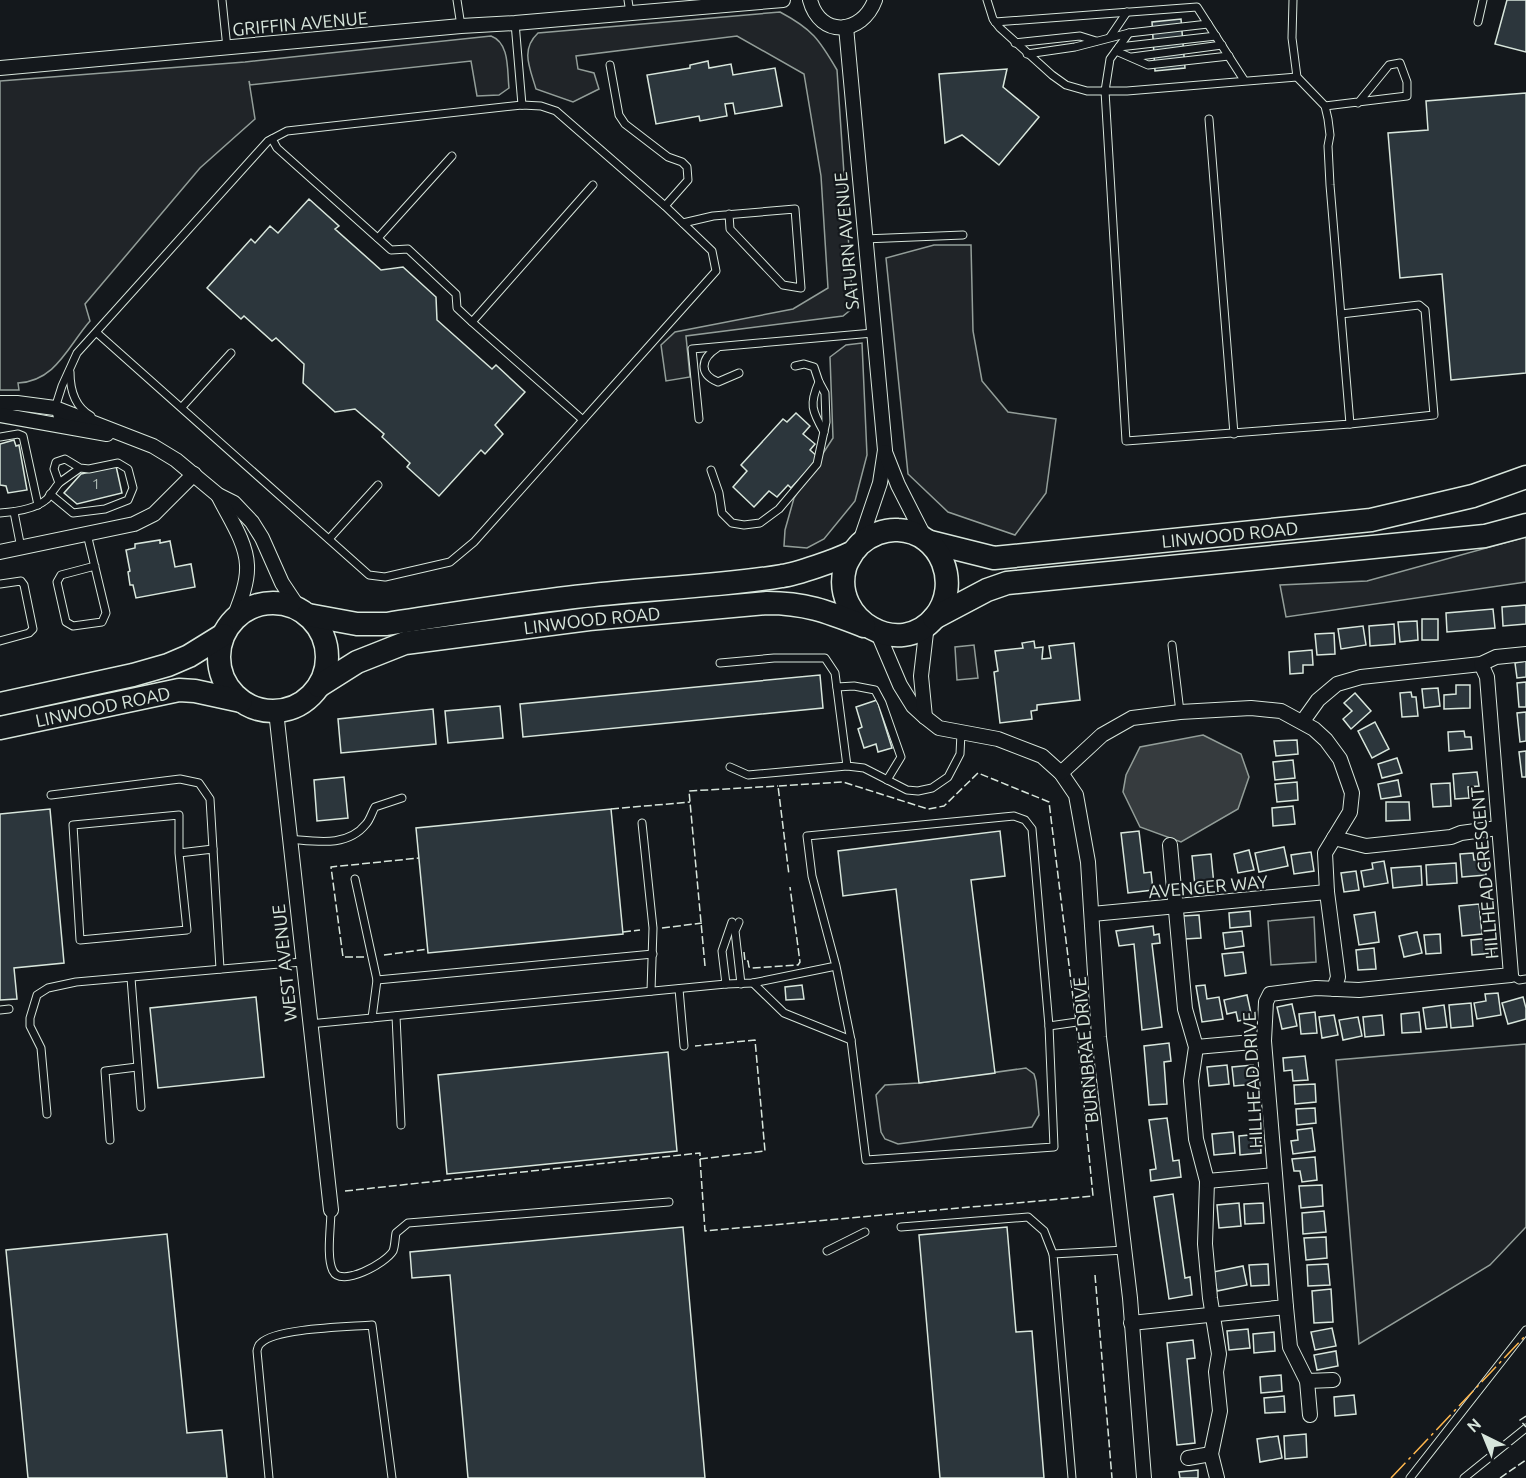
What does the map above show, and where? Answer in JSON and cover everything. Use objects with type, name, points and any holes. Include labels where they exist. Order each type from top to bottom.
[{"type":"main road","name":"LINWOOD ROAD","points":[[927,541],[994,558],[1371,520],[1473,496],[1526,477]]},
{"type":"main road","name":"LINWOOD ROAD","points":[[931,621],[987,590],[1007,583],[1485,536],[1526,525]]},
{"type":"main road","points":[[898,530],[915,534],[927,541],[940,555],[947,570],[948,586],[944,603],[931,621],[905,634],[888,634],[874,630],[857,618],[847,603],[843,585],[845,568],[856,548],[881,532],[898,530]]},
{"type":"main road","name":"LINWOOD ROAD","points":[[304,613],[357,624],[387,624],[583,596],[784,576],[856,548]]},
{"type":"main road","points":[[266,603],[284,604],[304,613],[323,636],[327,653],[326,670],[319,686],[307,699],[292,708],[276,711],[257,709],[241,701],[228,688],[220,671],[219,653],[228,627],[249,609],[266,603]]},
{"type":"main road","name":"LINWOOD ROAD","points":[[319,686],[357,662],[405,643],[589,619],[789,603],[811,606],[874,630]]},
{"type":"main road","name":"LINWOOD ROAD","points":[[0,704],[133,675],[168,665],[189,656],[228,627]]},
{"type":"main road","name":"LINWOOD ROAD","points":[[0,728],[179,690],[195,691],[241,701]]},
{"type":"street","name":"GRIFFIN AVENUE","points":[[0,68],[515,23],[629,6],[783,0]]},
{"type":"street","points":[[810,0],[812,9],[828,25],[846,27],[866,17],[875,0]]},
{"type":"street","name":"SATURN AVENUE","points":[[846,27],[885,450],[880,483],[856,548]]},
{"type":"street","points":[[0,403],[55,408],[153,446],[194,474],[218,495],[234,503],[252,522],[262,538],[282,583],[304,613]]},
{"type":"street","points":[[0,415],[137,439]]},
{"type":"street","name":"SATURN AVENUE","points":[[885,450],[898,485],[927,541]]},
{"type":"street","points":[[0,552],[124,527],[145,520],[165,504],[194,474]]},
{"type":"street","points":[[218,495],[239,537],[247,563],[243,590],[228,627]]},
{"type":"street","points":[[925,717],[921,676],[931,621]]},
{"type":"street","name":"BURNBRAE DRIVE","points":[[874,630],[900,685],[914,706],[925,717],[939,728],[998,739],[1042,756],[1061,773],[1076,795],[1089,862],[1098,1019],[1125,1250],[1144,1478]]},
{"type":"street","points":[[1303,721],[1318,700],[1337,684],[1361,677],[1481,664],[1496,657],[1526,654]]},
{"type":"street","name":"HILLHEAD CRESCENT","points":[[1334,989],[1359,990],[1511,975],[1487,677],[1481,664]]},
{"type":"street","points":[[1061,773],[1102,735],[1132,718],[1180,712],[1251,708],[1281,711],[1303,721],[1326,740],[1340,759],[1352,794],[1350,812],[1325,853],[1327,892],[1338,977],[1334,989]]},
{"type":"street","name":"WEST AVENUE","points":[[276,711],[331,1210]]},
{"type":"street","points":[[1334,838],[1366,846],[1451,837],[1461,833],[1498,828]]},
{"type":"street","points":[[1170,845],[1185,1009],[1196,1047],[1191,1081],[1196,1139],[1207,1181],[1205,1244],[1210,1298],[1219,1354],[1216,1372],[1220,1411],[1211,1454],[1217,1478]]},
{"type":"street","name":"AVENGER WAY","points":[[1092,914],[1175,913],[1327,892]]},
{"type":"street","name":"HILLHEAD DRIVE","points":[[1310,1415],[1307,1381],[1290,1347],[1264,1041],[1266,1002],[1270,994],[1316,988],[1334,989]]},
{"type":"street","points":[[1196,1047],[1264,1041]]},
{"type":"street","points":[[1207,1181],[1275,1175]]},
{"type":"street","points":[[1131,1323],[1286,1307]]},
{"type":"street","points":[[1307,1381],[1334,1380]]},
{"type":"street","points":[[1188,1458],[1211,1454]]},
{"type":"lane","points":[[222,0],[227,48]]},
{"type":"lane","points":[[457,0],[460,26]]},
{"type":"lane","points":[[987,0],[988,9],[995,22],[1027,54],[1066,85],[1087,91],[1127,91],[1297,77]]},
{"type":"lane","points":[[1293,0],[1292,38],[1297,77],[1325,106],[1330,135],[1328,146],[1330,185],[1350,424]]},
{"type":"lane","points":[[1478,22],[1484,0]]},
{"type":"lane","points":[[995,22],[1197,8],[1244,80]]},
{"type":"lane","points":[[1110,37],[1127,12]]},
{"type":"lane","points":[[515,23],[522,105]]},
{"type":"lane","points":[[1027,54],[1075,47],[1130,33],[1208,24]]},
{"type":"lane","points":[[1130,33],[1110,59],[1105,91],[1126,441],[1434,416],[1425,310],[1419,305],[1341,314]]},
{"type":"lane","points":[[1016,43],[1080,36],[1096,41]]},
{"type":"lane","points":[[1117,49],[1216,36]]},
{"type":"lane","points":[[1129,57],[1222,45]]},
{"type":"lane","points":[[1117,49],[1148,66],[1229,56]]},
{"type":"lane","points":[[1325,106],[1358,103],[1407,96],[1407,82],[1400,63],[1389,65],[1358,103]]},
{"type":"lane","points":[[610,65],[619,115],[625,124],[668,157],[682,162],[687,167],[688,180],[665,207]]},
{"type":"lane","points":[[96,332],[369,575],[385,577],[450,562],[474,542],[716,271],[712,251],[683,223],[556,111],[542,106],[522,105],[287,131],[268,141],[77,353],[55,408],[58,419],[101,433]]},
{"type":"lane","points":[[1209,119],[1234,434]]},
{"type":"lane","points":[[272,139],[277,148],[391,250],[408,249],[456,294],[457,308],[583,420]]},
{"type":"lane","points":[[378,238],[452,156]]},
{"type":"lane","points":[[472,322],[593,185]]},
{"type":"lane","points":[[683,223],[713,216],[729,214],[795,209],[801,288],[783,285],[730,229],[729,214]]},
{"type":"lane","points":[[864,239],[963,235]]},
{"type":"lane","points":[[699,418],[692,349],[873,333]]},
{"type":"lane","points":[[719,346],[710,352],[704,363],[704,372],[709,379],[718,382],[739,373]]},
{"type":"lane","points":[[182,407],[231,353]]},
{"type":"lane","points":[[711,470],[719,493],[722,513],[732,523],[744,525],[760,523],[779,510],[817,464],[825,432],[825,393],[814,367],[804,364],[795,366]]},
{"type":"lane","points":[[69,369],[73,395],[84,412],[137,439]]},
{"type":"lane","points":[[819,382],[812,398],[814,414],[825,432]]},
{"type":"lane","points":[[0,437],[18,434],[23,436],[38,505]]},
{"type":"lane","points":[[50,494],[73,513],[105,509],[128,500],[132,488],[128,469],[118,463],[89,469],[80,468],[65,459],[56,462],[54,468],[58,483]]},
{"type":"lane","points":[[0,513],[14,512],[38,505],[46,499],[58,483],[80,468]]},
{"type":"lane","points":[[329,539],[378,485]]},
{"type":"lane","points":[[14,512],[21,548]]},
{"type":"lane","points":[[87,534],[95,566],[106,613],[102,622],[73,626],[66,622],[57,582],[61,575],[95,566]]},
{"type":"lane","points":[[0,584],[21,580],[33,629],[29,633],[0,641]]},
{"type":"lane","points":[[1172,645],[1180,712]]},
{"type":"lane","points":[[720,663],[774,658],[825,658],[835,673],[847,766]]},
{"type":"lane","points":[[837,687],[854,686],[875,690],[882,703],[901,757],[887,780]]},
{"type":"lane","points":[[730,767],[748,775],[847,766],[864,768],[907,790],[918,791],[932,788],[948,777],[960,754],[961,733]]},
{"type":"lane","points":[[51,795],[180,779],[200,783],[210,799],[220,969]]},
{"type":"lane","points":[[289,839],[322,842],[344,840],[366,825],[375,807],[402,798]]},
{"type":"lane","points":[[180,815],[179,853],[187,930],[80,940],[73,825],[180,815]]},
{"type":"lane","points":[[1014,816],[1024,820],[1032,829],[1049,1026],[1054,1147],[866,1160],[851,1040],[836,966],[812,876],[807,836],[1014,816]]},
{"type":"lane","points":[[642,823],[653,928],[651,991]]},
{"type":"lane","points":[[179,853],[213,849]]},
{"type":"lane","points":[[355,879],[377,980],[372,1018]]},
{"type":"lane","points":[[726,984],[722,951],[736,922],[741,984]]},
{"type":"lane","points":[[377,980],[653,954]]},
{"type":"lane","points":[[47,1114],[41,1048],[30,1026],[30,1018],[37,995],[48,988],[76,982],[302,962]]},
{"type":"lane","points":[[309,1024],[726,984],[753,984],[836,966]]},
{"type":"lane","points":[[1511,975],[1519,980],[1526,980]]},
{"type":"lane","points":[[130,978],[141,1107]]},
{"type":"lane","points":[[753,984],[784,1013],[851,1040]]},
{"type":"lane","points":[[679,989],[684,1046]]},
{"type":"lane","points":[[0,1010],[9,1009]]},
{"type":"lane","points":[[396,1016],[401,1125]]},
{"type":"lane","points":[[1049,1026],[1098,1019]]},
{"type":"lane","points":[[110,1140],[105,1071],[137,1067]]},
{"type":"lane","points":[[331,1210],[330,1255],[333,1271],[337,1276],[346,1277],[371,1269],[381,1263],[393,1250],[396,1233],[408,1224],[669,1202]]},
{"type":"lane","points":[[901,1227],[1028,1217],[1044,1231],[1053,1254],[1072,1478]]},
{"type":"lane","points":[[827,1251],[865,1232]]},
{"type":"lane","points":[[1053,1254],[1125,1250]]},
{"type":"lane","points":[[269,1478],[257,1351],[259,1346],[266,1340],[296,1331],[372,1325],[392,1478]]},
{"type":"lane","points":[[1410,1478],[1526,1330]]},
{"type":"lane","points":[[1464,1478],[1526,1428]]},
{"type":"shaded area","points":[[780,12],[814,36],[837,70],[853,308],[843,316],[686,336],[690,377],[666,381],[661,345],[675,332],[793,309],[828,288],[821,176],[804,74],[737,36],[576,56],[578,69],[594,73],[599,89],[573,102],[536,89],[529,67],[529,46],[538,33]]},
{"type":"shaded area","points":[[491,36],[502,45],[507,65],[509,88],[499,95],[477,96],[471,61],[250,85],[249,81],[255,119],[200,168],[85,304],[90,321],[60,361],[42,376],[18,383],[19,390],[0,390],[0,81],[245,62]]},
{"type":"shaded area","points":[[934,245],[971,245],[973,331],[982,381],[1008,412],[1056,419],[1046,493],[1015,535],[948,512],[908,474],[886,258]]},
{"type":"shaded area","points":[[862,343],[867,455],[855,501],[824,539],[807,548],[784,546],[785,530],[794,498],[833,438],[830,357],[846,345]]},
{"type":"shaded area","points":[[1526,537],[1526,582],[1286,617],[1280,585],[1367,581]]},
{"type":"shaded area","points":[[974,645],[978,678],[957,680],[955,647]]},
{"type":"shaded area","points":[[1203,735],[1241,754],[1249,777],[1238,809],[1181,842],[1140,827],[1123,792],[1126,775],[1140,747]]},
{"type":"shaded area","points":[[1314,917],[1316,962],[1271,965],[1268,921]]},
{"type":"shaded area","points":[[1526,1044],[1526,1227],[1490,1265],[1359,1344],[1336,1060]]},
{"type":"shaded area","points":[[1026,1068],[1034,1074],[1036,1081],[1039,1115],[1032,1127],[898,1144],[885,1139],[881,1132],[876,1095],[885,1085],[919,1083]]},
{"type":"building","points":[[1507,0],[1526,0],[1526,52],[1495,44]]},
{"type":"building","points":[[1181,19],[1185,68],[1155,71],[1152,22]]},
{"type":"building","points":[[708,61],[709,68],[731,64],[733,75],[775,68],[782,106],[735,114],[733,103],[725,104],[727,116],[700,121],[699,116],[656,124],[647,75],[690,68],[690,65]]},
{"type":"building","points":[[1007,69],[1003,87],[1039,117],[999,165],[962,135],[945,143],[939,74]]},
{"type":"building","points":[[1526,93],[1526,373],[1451,380],[1442,274],[1400,278],[1388,133],[1428,130],[1426,101]]},
{"type":"building","points":[[309,199],[339,226],[335,229],[381,270],[403,267],[436,297],[437,320],[492,369],[496,365],[525,392],[495,425],[503,434],[485,454],[481,450],[439,496],[407,467],[410,463],[382,437],[384,434],[355,409],[335,412],[303,383],[304,364],[276,338],[272,341],[244,316],[241,319],[207,288],[251,239],[255,243],[270,226],[278,233]]},
{"type":"building","points":[[796,413],[810,426],[803,434],[815,444],[810,450],[819,458],[791,488],[788,485],[777,497],[769,491],[754,507],[733,487],[747,471],[741,465],[783,419],[787,422]]},
{"type":"building","points":[[14,440],[16,446],[19,445],[27,490],[8,493],[6,486],[0,485],[0,444]]},
{"type":"building","points":[[116,466],[122,493],[77,504],[64,493],[81,474]]},
{"type":"building","points":[[160,540],[160,543],[170,541],[175,567],[191,564],[195,587],[136,598],[133,585],[130,585],[126,550],[135,548],[135,544]]},
{"type":"building","points":[[1526,605],[1526,624],[1503,626],[1502,607]]},
{"type":"building","points":[[1493,609],[1495,628],[1447,632],[1446,613]]},
{"type":"building","points":[[1422,619],[1438,619],[1438,640],[1422,640]]},
{"type":"building","points":[[1417,621],[1418,640],[1400,642],[1398,622]]},
{"type":"building","points":[[1394,624],[1395,644],[1370,646],[1369,626]]},
{"type":"building","points":[[1363,626],[1366,645],[1341,649],[1338,629]]},
{"type":"building","points":[[1334,633],[1335,654],[1317,655],[1315,634]]},
{"type":"building","points":[[1034,641],[1035,648],[1043,647],[1042,659],[1051,658],[1049,646],[1074,643],[1080,700],[1037,705],[1037,710],[1031,711],[1032,719],[1000,723],[994,672],[998,671],[995,651],[1023,648],[1022,643]]},
{"type":"building","points":[[1312,650],[1313,665],[1303,665],[1303,673],[1290,674],[1289,652]]},
{"type":"building","points":[[1526,661],[1526,677],[1517,678],[1515,663]]},
{"type":"building","points":[[820,675],[823,708],[523,737],[520,704]]},
{"type":"building","points":[[1526,682],[1526,707],[1519,707],[1517,683]]},
{"type":"building","points":[[1456,685],[1470,685],[1470,708],[1444,709],[1444,695],[1456,694]]},
{"type":"building","points":[[1438,688],[1440,706],[1424,708],[1422,689]]},
{"type":"building","points":[[1411,692],[1412,697],[1416,697],[1418,716],[1402,717],[1400,693]]},
{"type":"building","points":[[1355,693],[1371,711],[1351,729],[1343,719],[1352,711],[1344,703]]},
{"type":"building","points":[[877,700],[892,748],[878,752],[876,744],[864,748],[858,729],[862,727],[856,707]]},
{"type":"building","points":[[500,706],[503,738],[448,743],[445,711]]},
{"type":"building","points":[[433,709],[436,744],[341,753],[338,719]]},
{"type":"building","points":[[1526,712],[1526,741],[1520,742],[1517,713]]},
{"type":"building","points":[[1375,722],[1389,749],[1372,758],[1358,731]]},
{"type":"building","points":[[1464,731],[1465,737],[1471,737],[1472,749],[1449,751],[1448,732]]},
{"type":"building","points":[[1297,740],[1298,754],[1276,756],[1274,741]]},
{"type":"building","points":[[1526,751],[1526,777],[1522,777],[1519,752]]},
{"type":"building","points":[[1397,758],[1402,773],[1382,778],[1378,764]]},
{"type":"building","points":[[1293,760],[1295,778],[1275,780],[1273,762]]},
{"type":"building","points":[[1477,772],[1479,786],[1468,787],[1469,798],[1455,799],[1453,774]]},
{"type":"building","points":[[344,777],[348,818],[317,821],[314,780]]},
{"type":"building","points":[[1398,780],[1401,796],[1381,799],[1378,784]]},
{"type":"building","points":[[1297,782],[1298,800],[1277,802],[1275,784]]},
{"type":"building","points":[[1450,783],[1451,806],[1433,807],[1431,784]]},
{"type":"building","points":[[1386,802],[1409,802],[1410,820],[1386,821]]},
{"type":"building","points":[[1293,806],[1295,824],[1273,826],[1272,808]]},
{"type":"building","points":[[50,809],[64,963],[14,968],[17,999],[0,1000],[0,814]]},
{"type":"building","points":[[611,809],[623,934],[428,953],[416,828]]},
{"type":"building","points":[[1000,831],[1005,876],[971,880],[995,1073],[919,1083],[896,889],[843,896],[838,851]]},
{"type":"building","points":[[1139,831],[1144,873],[1151,872],[1153,890],[1128,893],[1121,833]]},
{"type":"building","points":[[1284,847],[1288,866],[1259,872],[1255,853]]},
{"type":"building","points":[[1249,850],[1254,870],[1238,873],[1234,854]]},
{"type":"building","points":[[1311,852],[1314,871],[1294,874],[1291,855]]},
{"type":"building","points":[[1473,853],[1474,860],[1485,860],[1486,875],[1462,877],[1460,854]]},
{"type":"building","points":[[1211,854],[1214,885],[1195,886],[1192,856]]},
{"type":"building","points":[[1384,861],[1388,883],[1364,887],[1361,871],[1373,869],[1372,863]]},
{"type":"building","points":[[1456,863],[1457,883],[1427,885],[1426,865]]},
{"type":"building","points":[[1421,866],[1422,885],[1393,888],[1391,868]]},
{"type":"building","points":[[1356,871],[1359,890],[1344,892],[1341,873]]},
{"type":"building","points":[[1479,904],[1482,934],[1462,936],[1459,906]]},
{"type":"building","points":[[1250,911],[1251,926],[1230,928],[1229,913]]},
{"type":"building","points":[[1375,912],[1379,942],[1359,945],[1354,915]]},
{"type":"building","points":[[1199,915],[1201,938],[1185,939],[1183,916]]},
{"type":"building","points":[[1153,926],[1154,935],[1159,934],[1160,943],[1152,944],[1162,1027],[1142,1030],[1134,944],[1119,946],[1116,931]]},
{"type":"building","points":[[1242,931],[1244,946],[1225,949],[1223,933]]},
{"type":"building","points":[[1417,932],[1422,953],[1404,957],[1399,936]]},
{"type":"building","points":[[1440,934],[1441,953],[1426,954],[1424,935]]},
{"type":"building","points":[[1490,938],[1490,942],[1493,942],[1494,953],[1472,955],[1471,940]]},
{"type":"building","points":[[1374,948],[1376,969],[1358,970],[1356,950]]},
{"type":"building","points":[[1243,952],[1246,973],[1225,976],[1222,954]]},
{"type":"building","points":[[802,985],[804,999],[786,1000],[785,987]]},
{"type":"building","points":[[1205,985],[1207,999],[1219,997],[1223,1019],[1202,1022],[1196,986]]},
{"type":"building","points":[[1498,993],[1501,1015],[1477,1019],[1474,1003],[1486,1001],[1485,994]]},
{"type":"building","points":[[1247,995],[1252,1018],[1238,1021],[1236,1012],[1227,1014],[1224,1000]]},
{"type":"building","points":[[256,997],[264,1077],[158,1088],[150,1008]]},
{"type":"building","points":[[1523,997],[1526,1019],[1508,1024],[1502,1003]]},
{"type":"building","points":[[1471,1003],[1473,1026],[1451,1028],[1449,1005]]},
{"type":"building","points":[[1292,1004],[1297,1026],[1282,1029],[1277,1007]]},
{"type":"building","points":[[1444,1005],[1447,1027],[1426,1029],[1423,1008]]},
{"type":"building","points":[[1315,1012],[1317,1033],[1301,1034],[1299,1014]]},
{"type":"building","points":[[1419,1012],[1421,1032],[1402,1033],[1401,1014]]},
{"type":"building","points":[[1334,1015],[1338,1035],[1322,1038],[1319,1017]]},
{"type":"building","points":[[1382,1015],[1384,1035],[1365,1037],[1363,1017]]},
{"type":"building","points":[[1358,1017],[1362,1036],[1343,1040],[1339,1020]]},
{"type":"building","points":[[1169,1043],[1171,1061],[1164,1062],[1167,1104],[1149,1105],[1144,1046]]},
{"type":"building","points":[[668,1052],[677,1151],[447,1174],[438,1075]]},
{"type":"building","points":[[1305,1056],[1308,1080],[1293,1081],[1292,1070],[1284,1071],[1283,1058]]},
{"type":"building","points":[[1227,1065],[1229,1084],[1209,1086],[1207,1067]]},
{"type":"building","points":[[1253,1065],[1255,1084],[1234,1086],[1232,1067]]},
{"type":"building","points":[[1315,1084],[1316,1102],[1295,1104],[1294,1085]]},
{"type":"building","points":[[1315,1108],[1316,1123],[1297,1125],[1296,1109]]},
{"type":"building","points":[[1167,1118],[1173,1161],[1179,1160],[1181,1177],[1151,1181],[1150,1170],[1156,1169],[1149,1120]]},
{"type":"building","points":[[1312,1128],[1315,1151],[1293,1154],[1291,1141],[1298,1140],[1297,1130]]},
{"type":"building","points":[[1233,1132],[1235,1153],[1214,1155],[1212,1134]]},
{"type":"building","points":[[1260,1134],[1261,1153],[1240,1155],[1239,1136]]},
{"type":"building","points":[[1315,1157],[1317,1180],[1302,1182],[1300,1171],[1294,1171],[1292,1159]]},
{"type":"building","points":[[1322,1185],[1323,1206],[1301,1208],[1299,1186]]},
{"type":"building","points":[[1173,1194],[1185,1278],[1190,1277],[1192,1295],[1169,1299],[1154,1197]]},
{"type":"building","points":[[1239,1203],[1241,1226],[1219,1228],[1217,1205]]},
{"type":"building","points":[[1263,1203],[1264,1223],[1245,1224],[1244,1204]]},
{"type":"building","points":[[1324,1211],[1326,1232],[1303,1234],[1302,1213]]},
{"type":"building","points":[[683,1227],[705,1478],[468,1478],[450,1275],[412,1278],[410,1252]]},
{"type":"building","points":[[1007,1227],[1016,1332],[1032,1331],[1044,1478],[940,1478],[919,1235]]},
{"type":"building","points":[[167,1234],[187,1433],[222,1430],[227,1478],[28,1478],[6,1250]]},
{"type":"building","points":[[1326,1237],[1327,1258],[1306,1260],[1304,1238]]},
{"type":"building","points":[[1268,1264],[1269,1285],[1251,1286],[1249,1265]]},
{"type":"building","points":[[1328,1264],[1330,1285],[1308,1286],[1307,1265]]},
{"type":"building","points":[[1243,1266],[1247,1285],[1217,1291],[1213,1272]]},
{"type":"building","points":[[1331,1289],[1333,1322],[1314,1323],[1312,1291]]},
{"type":"building","points":[[1332,1328],[1336,1346],[1315,1350],[1311,1332]]},
{"type":"building","points":[[1248,1329],[1250,1348],[1229,1350],[1227,1331]]},
{"type":"building","points":[[1274,1332],[1275,1351],[1254,1353],[1253,1334]]},
{"type":"building","points":[[1193,1340],[1195,1358],[1187,1359],[1195,1443],[1177,1445],[1167,1343]]},
{"type":"building","points":[[1336,1351],[1338,1366],[1317,1370],[1314,1355]]},
{"type":"building","points":[[1281,1375],[1282,1391],[1261,1393],[1260,1377]]},
{"type":"building","points":[[1354,1395],[1356,1414],[1335,1416],[1334,1397]]},
{"type":"building","points":[[1284,1396],[1285,1412],[1265,1413],[1264,1398]]},
{"type":"building","points":[[1306,1434],[1307,1457],[1285,1459],[1284,1436]]},
{"type":"building","points":[[1278,1436],[1282,1458],[1260,1462],[1257,1439]]},
{"type":"building","points":[[1198,1470],[1198,1478],[1180,1478],[1179,1472]]},
{"type":"fence","points":[[700,1159],[705,1231],[1093,1196],[1076,1022],[1049,802],[978,773],[944,806],[928,809],[843,782],[778,786],[789,875]]},
{"type":"fence","points":[[705,966],[689,791],[778,786]]},
{"type":"fence","points":[[611,809],[690,802]]},
{"type":"fence","points":[[364,957],[343,957],[331,867],[419,858]]},
{"type":"fence","points":[[744,952],[745,961],[748,961],[749,967],[752,968],[798,965],[800,962],[790,887]]},
{"type":"fence","points":[[662,928],[702,923]]},
{"type":"fence","points":[[623,932],[640,930]]},
{"type":"fence","points":[[384,955],[428,949]]},
{"type":"fence","points":[[345,1191],[700,1153],[700,1159],[765,1151],[755,1040],[695,1046]]},
{"type":"fence","points":[[1095,1275],[1112,1478]]},
{"type":"fence","points":[[1526,1416],[1520,1420],[1526,1427]]},
{"type":"fence","points":[[1500,1478],[1526,1460]]},
{"type":"power","points":[[1391,1478],[1526,1335]]}]
